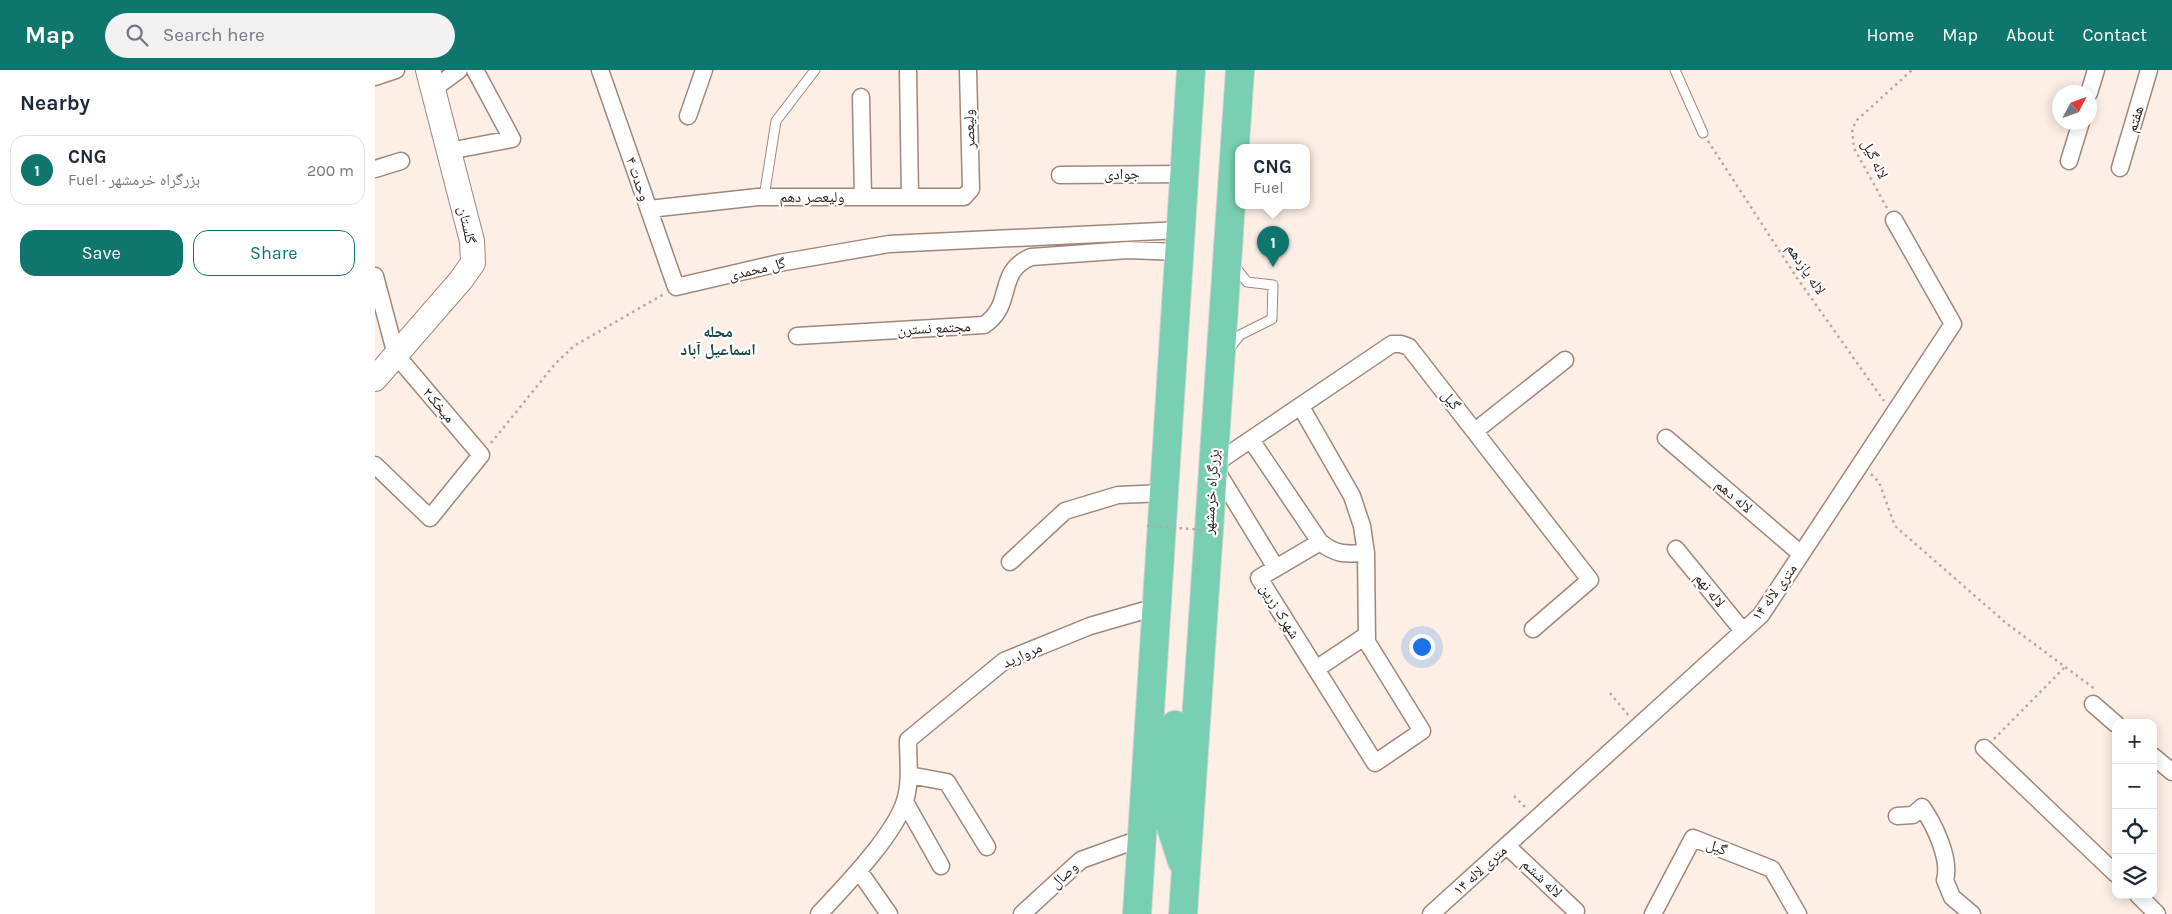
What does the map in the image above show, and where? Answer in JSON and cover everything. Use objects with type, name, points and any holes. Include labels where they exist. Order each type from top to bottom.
[{"type":"highway","name":"بزرگراه خرمشهر","points":[[1183,914],[1186,871],[1172,724],[1157,607],[1191,70]]},
{"type":"highway","name":"بزرگراه خرمشهر","points":[[1137,914],[1142,838],[1172,724],[1213,465],[1240,70]]},
{"type":"highway","points":[[1159,576],[1173,655],[1172,724]]},
{"type":"main road","name":"گلستان","points":[[375,379],[461,280],[473,262],[473,241],[431,80]]},
{"type":"street","points":[[375,77],[396,70]]},
{"type":"street","points":[[431,80],[459,70]]},
{"type":"street","points":[[449,151],[511,139],[475,70]]},
{"type":"street","name":"وحدت ۴","points":[[600,70],[676,287]]},
{"type":"street","points":[[689,116],[704,70]]},
{"type":"street","points":[[908,70],[910,197]]},
{"type":"street","name":"ولیعصر","points":[[968,70],[971,189]]},
{"type":"street","points":[[2091,85],[2096,70]]},
{"type":"street","name":"هفتم","points":[[2120,168],[2149,70]]},
{"type":"street","points":[[861,97],[863,197]]},
{"type":"street","points":[[2069,161],[2079,130]]},
{"type":"street","points":[[375,169],[401,162]]},
{"type":"street","name":"جوادی","points":[[1060,175],[1185,174]]},
{"type":"street","name":"ولیعصر دهم","points":[[649,209],[764,197],[964,197],[971,189]]},
{"type":"street","name":"۱۴ متری لاله","points":[[1439,911],[1507,846],[1761,615],[1861,464],[1953,324],[1894,220]]},
{"type":"street","name":"گل محمدی","points":[[676,287],[779,263],[889,244],[1180,241]]},
{"type":"street","name":"مجتمع نسترن","points":[[797,336],[984,325],[1000,311],[1011,272],[1018,262],[1031,257],[1128,250],[1180,241]]},
{"type":"street","points":[[375,276],[396,355]]},
{"type":"street","name":"گیل","points":[[1213,465],[1301,407],[1391,344],[1401,344],[1409,347],[1590,580],[1533,629]]},
{"type":"street","name":"میخک۲","points":[[396,355],[481,455]]},
{"type":"street","points":[[1475,431],[1565,360]]},
{"type":"street","points":[[1301,407],[1352,496],[1362,526],[1366,553],[1367,635],[1316,669]]},
{"type":"street","name":"لاله دهم","points":[[1666,438],[1801,554]]},
{"type":"street","points":[[1251,440],[1320,542],[1331,551],[1345,554],[1366,553]]},
{"type":"street","points":[[375,465],[430,518],[481,455]]},
{"type":"street","name":"شهرک زرین","points":[[1213,465],[1276,568],[1259,578],[1375,763],[1422,731],[1371,650],[1367,642],[1367,635]]},
{"type":"street","points":[[1010,562],[1065,511],[1118,495],[1164,493]]},
{"type":"street","points":[[1276,568],[1320,542]]},
{"type":"street","name":"لاله نهم","points":[[1676,549],[1743,631]]},
{"type":"street","name":"مروارید","points":[[909,775],[908,740],[1004,661],[1090,626],[1157,607]]},
{"type":"street","points":[[2093,704],[2112,721]]},
{"type":"street","points":[[1984,748],[2112,870]]},
{"type":"street","points":[[2157,759],[2172,772]]},
{"type":"street","points":[[819,914],[859,871],[891,828],[905,802],[909,775],[947,782],[987,847]]},
{"type":"street","points":[[905,802],[941,866]]},
{"type":"street","points":[[1897,816],[1913,815],[1922,808],[1931,820],[1947,870],[1945,880],[1952,897],[1972,914]]},
{"type":"street","name":"وصال","points":[[1022,914],[1081,860],[1142,838]]},
{"type":"street","name":"گیل","points":[[1653,914],[1693,838],[1772,869],[1798,914]]},
{"type":"street","name":"لاله ششم","points":[[1507,846],[1576,911]]},
{"type":"street","points":[[859,871],[889,914]]},
{"type":"street","points":[[2142,899],[2157,914]]},
{"type":"lane","points":[[764,197],[776,121],[815,70]]},
{"type":"lane","points":[[1675,70],[1703,133]]},
{"type":"lane","points":[[1220,359],[1241,335],[1272,319],[1273,285],[1247,282],[1227,257]]},
{"type":"path","name":"لاله گیل","points":[[1894,220],[1854,148],[1851,129],[1857,120],[1912,70]]},
{"type":"path","name":"لاله یازدهم","points":[[1703,133],[1797,278],[1893,415]]},
{"type":"path","points":[[481,455],[555,364],[574,346],[676,287]]},
{"type":"path","points":[[1861,464],[1879,482],[1895,526],[2006,623],[2096,689],[2093,704]]},
{"type":"path","points":[[1147,526],[1221,531]]},
{"type":"path","points":[[1984,748],[2065,667]]},
{"type":"path","points":[[1610,693],[1638,727]]},
{"type":"place","name":"CNG","points":[[1273,267]]},
{"type":"district","name":"محله اسماعیل آباد","points":[[718,340]]}]
